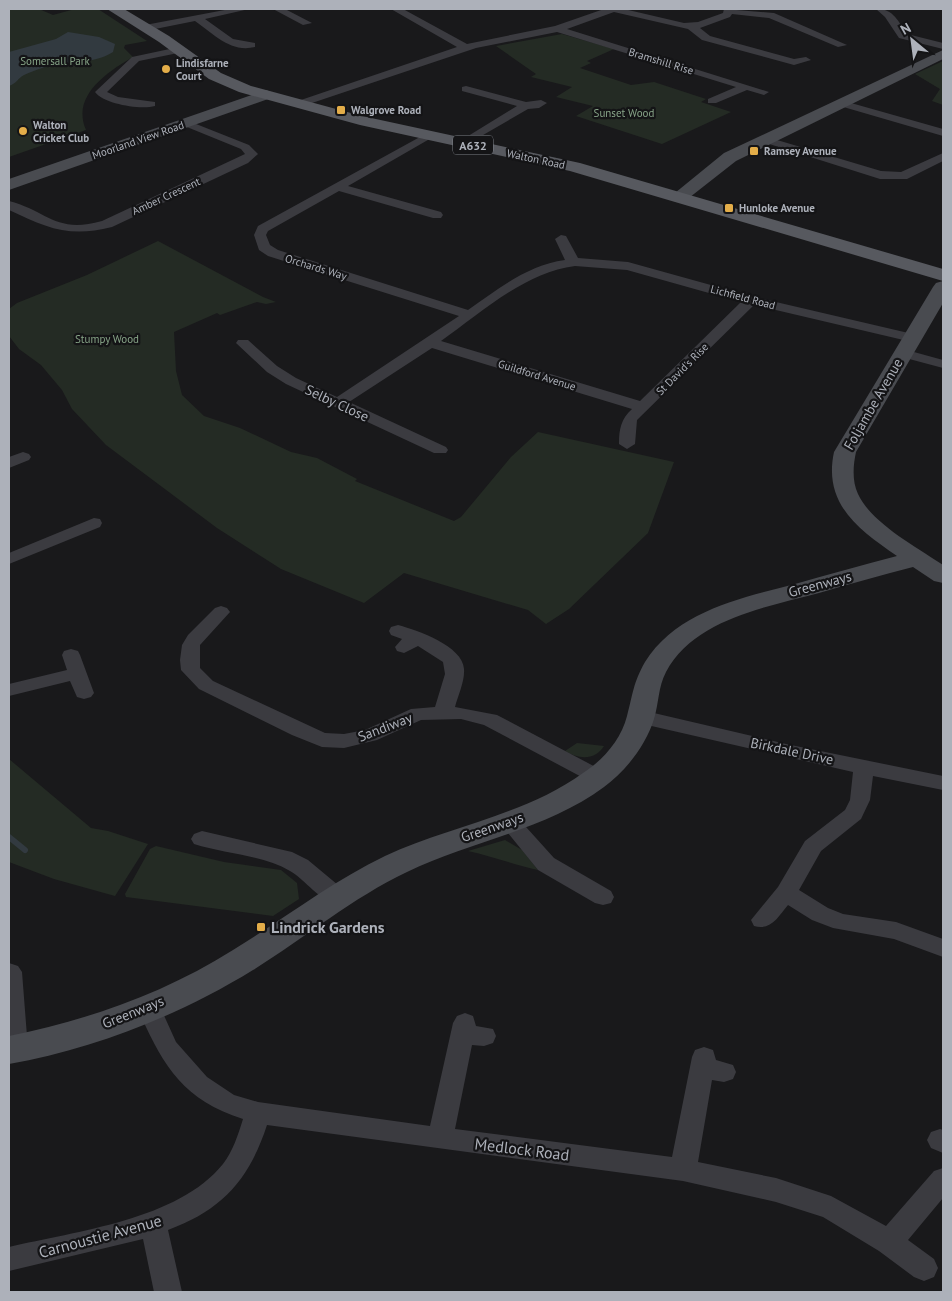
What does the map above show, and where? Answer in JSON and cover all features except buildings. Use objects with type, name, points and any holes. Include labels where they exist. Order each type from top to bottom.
[{"type":"main road","name":"Walton Road","points":[[114,9],[228,83],[266,96],[574,167],[943,274]]},
{"type":"street","points":[[145,28],[244,9]]},
{"type":"street","points":[[278,9],[308,24]]},
{"type":"street","points":[[396,9],[466,48]]},
{"type":"street","points":[[299,104],[466,48],[557,29],[613,9],[672,25],[691,26],[714,20],[728,14],[730,10],[759,12],[801,27],[842,45]]},
{"type":"street","points":[[880,9],[889,15],[903,36],[943,46]]},
{"type":"street","points":[[197,18],[224,38],[250,48]]},
{"type":"street","points":[[691,26],[706,38],[794,62],[806,60]]},
{"type":"street","points":[[783,32],[801,27]]},
{"type":"street","name":"Bramshill Rise","points":[[557,29],[764,92]]},
{"type":"street","points":[[151,104],[118,102],[100,92],[134,60],[178,50]]},
{"type":"street","points":[[679,197],[730,157],[844,104],[943,54]]},
{"type":"street","points":[[715,97],[746,87]]},
{"type":"street","points":[[466,89],[502,96],[526,105],[535,106],[541,103]]},
{"type":"street","name":"Moorland View Road","points":[[9,185],[266,96]]},
{"type":"street","points":[[844,104],[943,134]]},
{"type":"street","points":[[464,143],[526,105]]},
{"type":"street","name":"Amber Crescent","points":[[9,205],[58,228],[86,230],[107,224],[244,160],[252,154],[245,147],[186,123]]},
{"type":"street","name":"Orchards Way","points":[[429,135],[263,229],[260,235],[264,247],[273,253],[472,315]]},
{"type":"street","points":[[767,140],[880,176],[903,176],[943,156]]},
{"type":"street","points":[[338,187],[437,215]]},
{"type":"street","points":[[560,236],[573,262]]},
{"type":"street","name":"Lichfield Road","points":[[337,403],[431,343],[535,271],[573,262],[608,263],[628,266],[908,345]]},
{"type":"street","name":"Foljambe Avenue","points":[[943,287],[845,452],[841,472],[846,494],[854,508],[869,522],[943,576]]},
{"type":"street","name":"St David's Rise","points":[[627,444],[627,430],[630,419],[751,300]]},
{"type":"street","name":"Selby Close","points":[[243,343],[272,369],[291,381],[440,450]]},
{"type":"street","name":"Guildford Avenue","points":[[431,343],[643,407]]},
{"type":"street","points":[[908,345],[943,364]]},
{"type":"street","points":[[9,558],[94,523]]},
{"type":"street","name":"Greenways","points":[[13,1050],[75,1035],[149,1007],[222,973],[336,896],[396,864],[460,838],[510,822],[574,795],[598,777],[618,758],[633,736],[641,717],[646,690],[657,666],[674,642],[696,626],[742,606],[918,558]]},
{"type":"street","name":"Sandiway","points":[[221,612],[212,631],[196,635],[189,652],[191,670],[199,680],[274,726],[322,740],[344,742],[370,735],[418,714],[462,713],[490,720],[598,777]]},
{"type":"street","points":[[406,639],[437,648],[453,661],[456,670],[443,713]]},
{"type":"street","points":[[71,655],[84,693]]},
{"type":"street","points":[[9,690],[78,674]]},
{"type":"street","name":"Birkdale Drive","points":[[641,717],[786,751],[943,783]]},
{"type":"street","points":[[762,920],[786,893],[814,846],[854,814],[860,800],[864,767]]},
{"type":"street","points":[[510,822],[546,864],[587,879],[603,897]]},
{"type":"street","points":[[202,839],[284,858],[300,866],[336,896]]},
{"type":"street","points":[[786,893],[820,914],[841,922],[896,931],[943,948]]},
{"type":"street","points":[[10,972],[13,1050]]},
{"type":"street","name":"Medlock Road","points":[[149,1007],[168,1048],[198,1084],[226,1103],[258,1112],[440,1139],[683,1170],[803,1197],[831,1208],[890,1242],[924,1268]]},
{"type":"street","points":[[440,1139],[471,1031]]},
{"type":"street","points":[[683,1170],[710,1066]]},
{"type":"street","name":"Carnoustie Avenue","points":[[9,1259],[152,1225],[192,1207],[212,1193],[233,1171],[247,1143],[258,1112]]},
{"type":"street","points":[[890,1242],[943,1179]]},
{"type":"street","points":[[152,1225],[168,1292]]},
{"type":"green space","name":"Somersall Park","points":[[9,9],[39,9],[53,15],[75,9],[98,9],[147,41],[125,45],[124,48],[133,57],[103,78],[87,96],[83,106],[86,130],[9,157]]},
{"type":"green space","name":"Sunset Wood","points":[[562,34],[614,49],[587,61],[591,63],[580,68],[631,85],[654,82],[706,99],[701,102],[731,112],[662,144],[576,116],[593,106],[556,97],[572,87],[531,77],[536,74],[496,46]]},
{"type":"green space","points":[[943,61],[943,105],[932,101],[940,89],[915,74]]},
{"type":"green space","name":"Stumpy Wood","points":[[158,241],[263,297],[276,302],[266,304],[257,302],[220,315],[217,313],[174,332],[176,371],[182,395],[204,416],[240,428],[291,452],[317,458],[357,479],[355,481],[454,521],[461,517],[511,457],[538,432],[674,462],[648,533],[569,609],[546,624],[528,610],[404,573],[364,603],[281,569],[217,528],[106,445],[72,409],[62,390],[41,365],[19,349],[9,336],[9,309],[17,303],[87,275]]},
{"type":"green space","points":[[577,743],[604,746],[596,754],[586,757],[575,756],[565,751]]},
{"type":"green space","points":[[9,759],[91,828],[108,831],[148,844],[115,896],[54,879],[9,862]]},
{"type":"green space","points":[[505,840],[522,850],[538,870],[468,851]]},
{"type":"green space","points":[[156,846],[224,862],[281,870],[297,883],[299,899],[273,916],[126,897],[125,894],[150,849]]},
{"type":"shaded area","points":[[68,32],[99,37],[115,44],[113,52],[88,61],[42,68],[24,75],[9,86],[9,52],[56,39]]},
{"type":"waterway","points":[[9,837],[25,850]]},
{"type":"place","name":"Lindisfarne Court","points":[[166,69]]},
{"type":"place","name":"Walgrove Road","points":[[341,110]]},
{"type":"place","name":"Walton Cricket Club","points":[[23,131]]},
{"type":"place","name":"Ramsey Avenue","points":[[754,151]]},
{"type":"place","name":"Hunloke Avenue","points":[[729,208]]},
{"type":"place","name":"Lindrick Gardens","points":[[261,927]]}]
